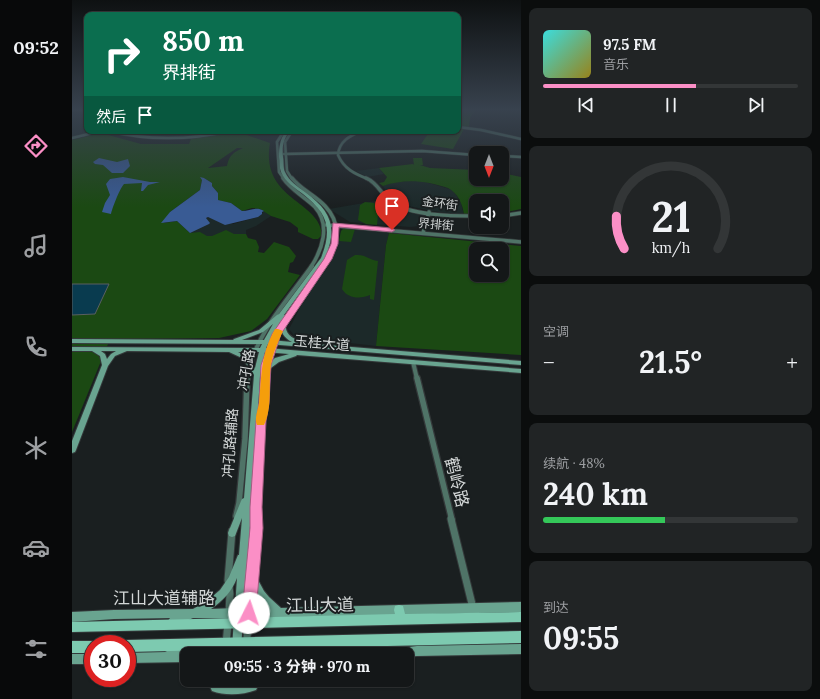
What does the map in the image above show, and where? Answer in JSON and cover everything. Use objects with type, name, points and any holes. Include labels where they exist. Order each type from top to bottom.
[{"type":"main road","points":[[284,166],[283,171],[287,181],[296,185]]},
{"type":"main road","name":"冲孔路","points":[[239,613],[260,350],[262,342],[319,263],[328,244],[330,225]]},
{"type":"main road","points":[[328,244],[336,237]]},
{"type":"main road","points":[[308,270],[319,263]]},
{"type":"main road","points":[[284,312],[282,326],[286,336],[294,341],[308,346]]},
{"type":"main road","points":[[224,342],[254,335],[284,312]]},
{"type":"main road","name":"玉桂大道","points":[[72,341],[262,342],[521,363]]},
{"type":"main road","points":[[89,341],[86,349],[103,355],[105,365]]},
{"type":"main road","points":[[164,349],[166,341]]},
{"type":"main road","name":"玉桂大道","points":[[72,349],[270,350],[521,371]]},
{"type":"main road","points":[[72,450],[105,365],[118,352],[131,349]]},
{"type":"main road","points":[[222,349],[237,353],[244,357],[257,375],[277,360],[301,353]]},
{"type":"main road","points":[[253,424],[264,403]]},
{"type":"main road","points":[[232,533],[248,496]]},
{"type":"main road","points":[[243,553],[259,593],[268,604],[280,613],[301,623]]},
{"type":"main road","points":[[164,626],[196,613],[212,604],[229,586],[243,553]]},
{"type":"main road","name":"江山大道辅路","points":[[72,617],[100,614],[239,613],[241,622],[280,613],[400,615],[473,608],[521,607]]},
{"type":"main road","name":"江山大道","points":[[72,627],[164,626],[241,622],[301,623],[400,615],[521,617]]},
{"type":"main road","points":[[235,647],[241,622]]},
{"type":"main road","points":[[271,647],[317,642],[521,637]]},
{"type":"main road","points":[[304,647],[317,642]]},
{"type":"main road","points":[[136,646],[180,647]]},
{"type":"main road","points":[[162,646],[180,654]]},
{"type":"main road","points":[[72,647],[84,647]]},
{"type":"main road","points":[[414,651],[521,649]]},
{"type":"main road","points":[[136,658],[180,657]]},
{"type":"main road","points":[[72,659],[84,659]]},
{"type":"street","points":[[262,342],[269,325],[286,298],[308,270],[321,250],[324,236],[330,225],[324,206],[296,185],[284,166],[279,142]]},
{"type":"street","points":[[285,142],[281,154],[279,172],[287,181]]},
{"type":"street","points":[[338,153],[341,142]]},
{"type":"street","points":[[281,154],[422,151],[469,154]]},
{"type":"street","name":"金环街","points":[[338,153],[343,163],[354,173],[373,182],[379,187],[386,198],[393,203],[429,212],[469,215]]},
{"type":"street","points":[[509,156],[521,157]]},
{"type":"street","name":"冲孔路辅路","points":[[260,350],[249,370],[239,503],[232,533],[229,613],[241,622],[252,577],[261,421],[264,403],[266,368],[270,350],[282,326],[328,259],[335,244],[336,237],[330,225],[316,208],[287,181]]},
{"type":"street","points":[[423,233],[429,212]]},
{"type":"street","points":[[509,215],[521,213]]},
{"type":"street","name":"界排街","points":[[330,225],[521,242]]},
{"type":"street","name":"鹤岭路","points":[[413,362],[473,608]]},
{"type":"shaded area","points":[[379,168],[384,174],[367,177],[356,171]]},
{"type":"shaded area","points":[[418,180],[453,190],[461,203],[464,215],[432,211],[404,205],[390,198],[383,186],[395,182]]},
{"type":"shaded area","points":[[381,200],[394,207],[425,214],[419,226],[410,227],[350,222],[329,209]]},
{"type":"shaded area","points":[[264,211],[271,216],[256,226],[246,230],[246,234],[234,234],[198,249],[188,232],[209,222],[206,218],[208,217],[233,224],[258,217]]},
{"type":"shaded area","points":[[343,229],[389,233],[386,245],[376,346],[299,337],[294,335],[289,329],[303,302],[332,260],[338,246],[341,231]]},
{"type":"green space","points":[[72,142],[132,142],[141,144],[189,144],[190,142],[266,142],[270,143],[269,162],[274,176],[282,188],[312,214],[319,223],[322,235],[318,239],[313,239],[298,232],[298,228],[290,222],[271,216],[260,209],[252,208],[242,211],[231,203],[217,200],[218,193],[212,186],[212,183],[204,178],[202,180],[200,190],[170,212],[164,223],[177,221],[190,233],[200,232],[207,236],[212,236],[226,230],[234,234],[246,234],[248,238],[256,240],[259,247],[258,252],[264,253],[274,242],[289,247],[296,256],[293,262],[290,263],[288,272],[300,275],[267,319],[251,331],[219,338],[110,339],[72,432]],"holes":[[[237,148],[243,148],[232,154],[227,166],[208,168]]]},
{"type":"green space","points":[[423,142],[457,142],[453,149],[421,144]]},
{"type":"green space","points":[[413,158],[422,158],[423,165],[420,165],[430,168],[469,170],[469,186],[509,186],[509,174],[521,177],[521,209],[509,212],[509,194],[469,194],[469,215],[464,215],[455,193],[448,188],[416,181],[400,182],[383,186],[379,183],[384,182],[387,177],[379,168],[414,165]]},
{"type":"green space","points":[[365,202],[374,203],[379,206],[377,225],[366,224],[358,220],[360,205]]},
{"type":"green space","points":[[343,229],[355,229],[351,242],[339,241],[341,231]]},
{"type":"green space","points":[[389,233],[480,242],[469,242],[469,282],[509,282],[509,245],[521,246],[521,355],[376,346],[386,245]]},
{"type":"green space","points":[[355,255],[362,255],[378,261],[374,300],[370,299],[370,295],[355,297],[348,295],[342,289],[347,260]]},
{"type":"water","points":[[99,158],[117,162],[128,159],[130,166],[123,173],[112,173],[103,165],[95,164],[93,162]]},
{"type":"water","points":[[123,177],[150,182],[160,182],[148,185],[143,191],[141,191],[142,183],[124,184],[114,204],[111,214],[102,212],[110,195],[106,184],[110,179]]},
{"type":"water","points":[[200,177],[212,183],[212,186],[218,193],[218,200],[231,203],[242,211],[256,209],[264,211],[258,217],[225,225],[208,217],[206,218],[210,223],[209,224],[190,233],[177,221],[161,223],[170,212],[200,190],[202,180]]},
{"type":"building","points":[[72,284],[109,284],[95,314],[72,315]]},
{"type":"slow traffic","points":[[261,422],[267,371],[266,365],[270,350],[278,331]]},
{"type":"route","points":[[249,613],[256,528],[261,421],[267,371],[266,365],[270,350],[277,334],[332,252],[335,244],[336,225],[392,230]]}]
